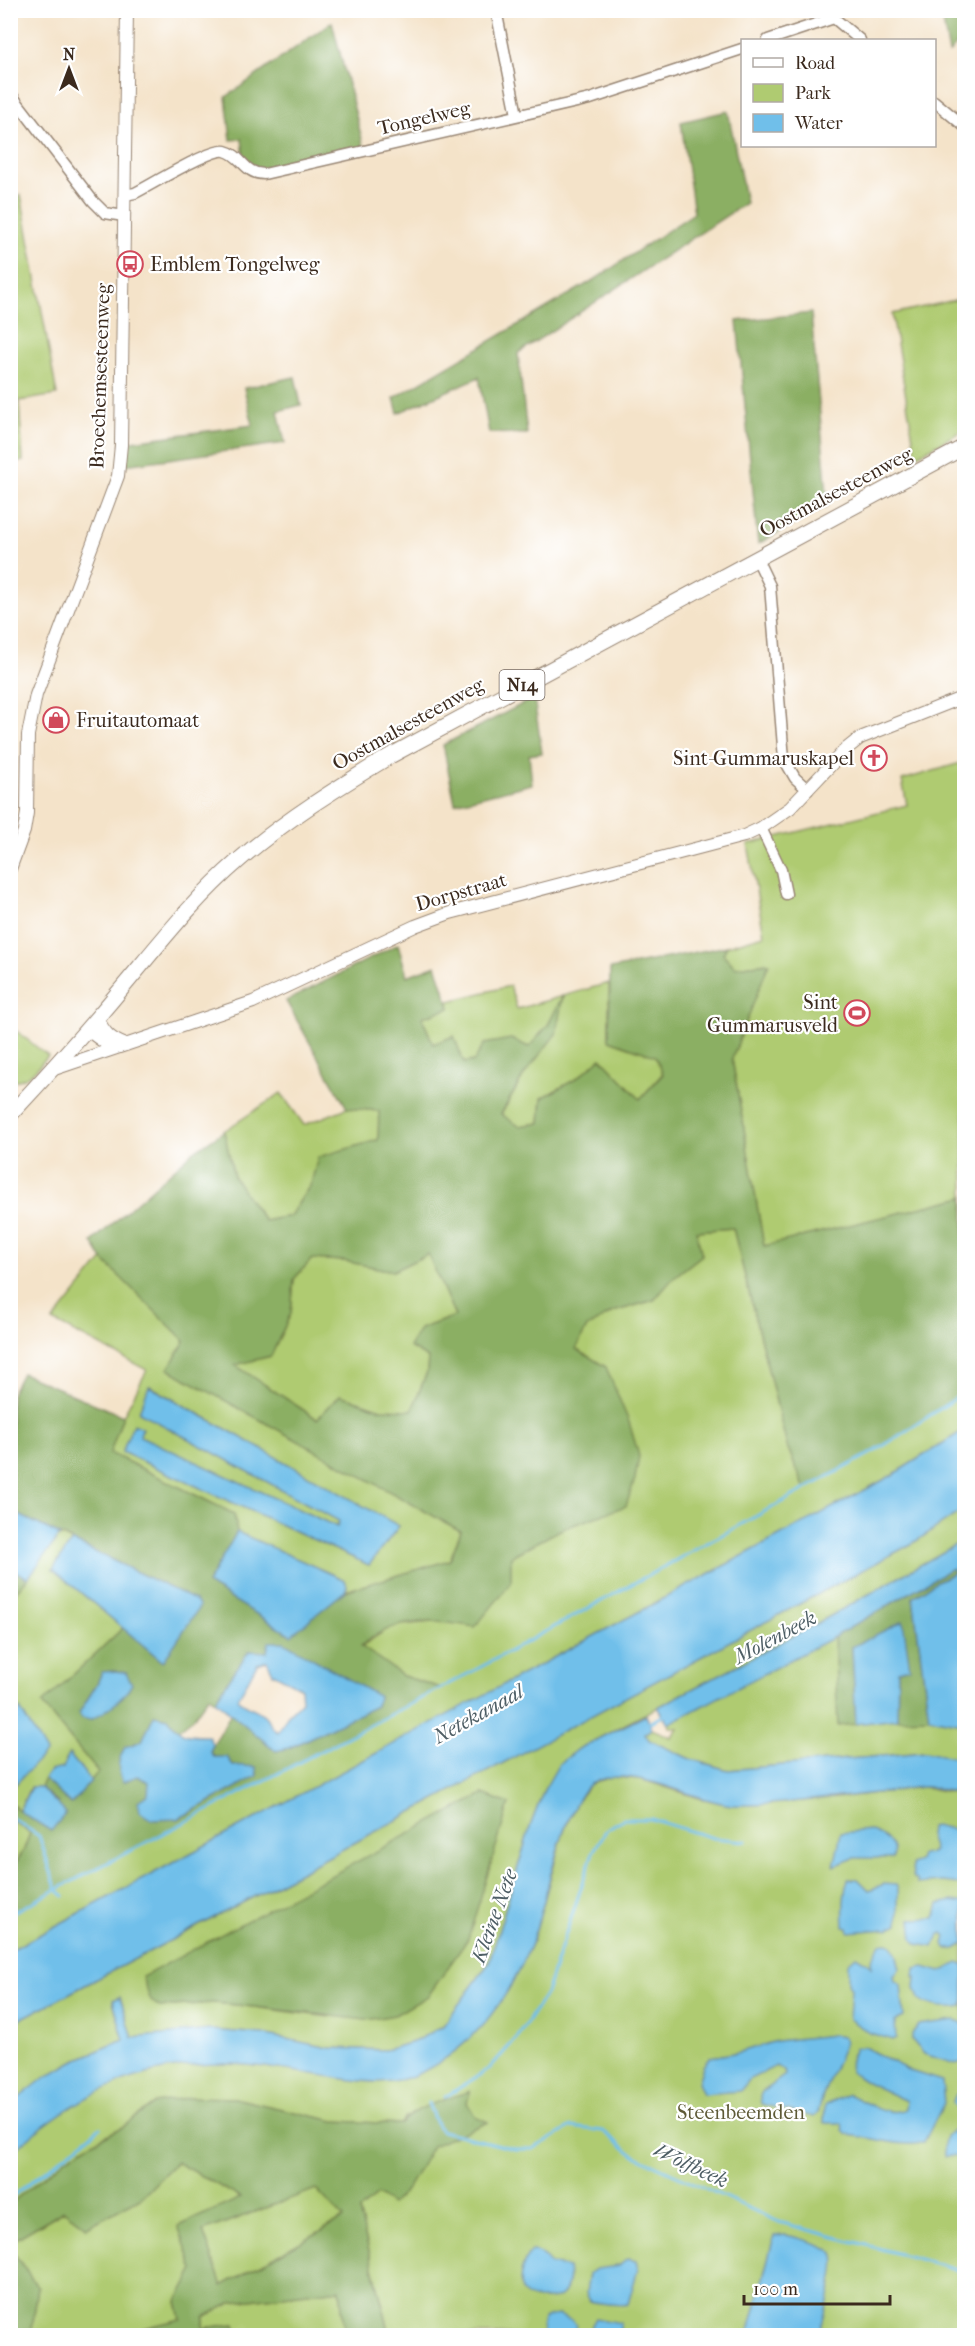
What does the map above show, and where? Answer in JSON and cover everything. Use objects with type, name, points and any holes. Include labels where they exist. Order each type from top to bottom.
[{"type":"main road","name":"Oostmalsesteenweg","points":[[13,1109],[54,1069],[202,896],[238,861],[284,824],[335,789],[390,756],[964,447]]},
{"type":"street","name":"Broechemsesteenweg","points":[[10,869],[24,831],[27,813],[28,735],[36,695],[117,476],[121,445],[127,10]]},
{"type":"street","points":[[496,10],[517,115]]},
{"type":"street","points":[[771,39],[834,14],[859,39]]},
{"type":"street","name":"Tongelweg","points":[[125,195],[135,193],[210,153],[225,152],[236,158],[247,169],[264,174],[590,99],[741,49]]},
{"type":"street","points":[[10,93],[93,201],[105,213],[124,216]]},
{"type":"street","points":[[936,103],[964,126]]},
{"type":"street","points":[[757,559],[770,586],[784,759],[795,778],[808,790]]},
{"type":"street","name":"Dorpstraat","points":[[54,1069],[253,1002],[441,916],[728,841],[761,828],[790,808],[845,750],[860,738],[964,697]]},
{"type":"street","points":[[761,828],[781,870],[786,894]]},
{"type":"street","points":[[97,1017],[103,1031],[113,1041],[126,1045]]},
{"type":"street","points":[[86,1029],[112,1049]]},
{"type":"green space","points":[[941,11],[964,11],[964,37],[949,53]]},
{"type":"green space","points":[[332,22],[364,147],[270,168],[251,168],[244,158],[242,139],[231,140],[226,97]]},
{"type":"green space","points":[[728,111],[746,203],[518,353],[527,434],[489,433],[479,377],[398,413],[394,398],[597,278],[694,213],[681,122]]},
{"type":"green space","points":[[21,195],[57,395],[19,401],[23,461],[11,463],[10,198]]},
{"type":"green space","points":[[964,298],[964,430],[916,456],[892,314]]},
{"type":"green space","points":[[811,313],[828,505],[758,544],[737,321]]},
{"type":"green space","points":[[295,377],[301,405],[278,411],[285,443],[125,465],[125,442],[253,425],[244,388]]},
{"type":"green space","points":[[534,698],[542,753],[529,755],[532,784],[455,803],[443,745]]},
{"type":"green space","name":"Sint Gummarusveld","points":[[964,762],[964,1197],[764,1247],[732,1059],[768,963],[735,967],[723,954],[727,946],[764,935],[748,844],[907,805],[902,780]]},
{"type":"green space","points":[[398,944],[407,976],[436,965],[450,1008],[422,1017],[433,1044],[454,1036],[464,1063],[474,1061],[484,1044],[511,1039],[529,1047],[548,1025],[563,995],[556,1034],[524,1075],[501,1114],[519,1126],[540,1123],[542,1098],[576,1079],[601,1058],[640,1099],[663,1074],[655,1056],[609,1040],[610,969],[727,946],[723,954],[735,967],[769,963],[732,1059],[764,1246],[964,1197],[964,1393],[877,1450],[805,1489],[787,1446],[733,1228],[696,1231],[702,1255],[674,1277],[654,1300],[613,1312],[587,1327],[576,1349],[606,1367],[629,1422],[639,1456],[635,1479],[626,1506],[562,1529],[511,1556],[511,1583],[475,1627],[430,1622],[401,1625],[373,1637],[361,1646],[403,1676],[441,1688],[11,1914],[11,1870],[23,1852],[30,1833],[11,1820],[10,1803],[51,1831],[60,1808],[57,1802],[40,1787],[44,1779],[71,1804],[98,1772],[42,1704],[123,1628],[162,1661],[195,1600],[11,1511],[11,1394],[22,1373],[123,1416],[110,1453],[234,1514],[237,1532],[207,1584],[290,1634],[345,1591],[450,1560],[461,1531],[168,1369],[185,1341],[103,1260],[92,1242],[193,1152],[224,1131],[234,1177],[264,1221],[290,1216],[311,1184],[318,1157],[378,1140],[379,1111],[347,1108],[286,1001]],"holes":[[[428,1254],[455,1316],[420,1329],[409,1347],[428,1358],[427,1372],[412,1410],[381,1409],[340,1395],[317,1419],[235,1365],[271,1356],[291,1313],[294,1279],[312,1259],[344,1261],[393,1271]],[[249,1651],[267,1652],[378,1696],[376,1706],[289,1748],[276,1751],[231,1713],[210,1751],[225,1762],[237,1766],[256,1767],[257,1775],[178,1819],[148,1795],[150,1782],[137,1776],[125,1747],[142,1741],[154,1715],[168,1718],[177,1731],[193,1718],[209,1696],[215,1700]],[[102,1672],[126,1673],[87,1700],[97,1684]]]},
{"type":"green space","points":[[609,983],[609,1040],[655,1056],[663,1073],[640,1099],[601,1058],[576,1079],[542,1098],[540,1123],[519,1126],[501,1115],[524,1075],[562,998],[548,1025],[529,1048],[511,1040],[474,1061],[463,1063],[454,1037],[433,1044],[422,1017],[450,1008],[449,1001],[510,986],[517,1009]]},
{"type":"green space","points":[[10,1026],[48,1056],[27,1077],[11,1081]]},
{"type":"green space","points":[[281,1093],[304,1125],[347,1108],[379,1111],[378,1140],[319,1157],[311,1184],[290,1216],[264,1221],[234,1178],[224,1131]]},
{"type":"green space","points":[[733,1228],[787,1446],[805,1489],[877,1450],[964,1393],[964,1430],[889,1477],[11,1950],[11,1914],[440,1688],[403,1676],[360,1647],[392,1626],[443,1621],[475,1627],[511,1556],[562,1529],[606,1367],[576,1349],[587,1327],[613,1312],[654,1300],[674,1277],[702,1255],[695,1231]]},
{"type":"green space","points":[[428,1254],[455,1316],[420,1329],[410,1347],[428,1358],[427,1372],[412,1411],[381,1409],[340,1395],[317,1419],[234,1365],[271,1356],[291,1313],[294,1279],[312,1259],[344,1261],[393,1271]]},
{"type":"green space","points":[[103,1259],[185,1341],[169,1369],[461,1531],[450,1560],[345,1591],[347,1586],[345,1580],[237,1532],[234,1514],[109,1453],[123,1416],[147,1370],[53,1321]],"holes":[[[150,1386],[398,1526],[369,1565],[122,1452],[133,1425],[142,1428],[139,1436],[337,1527],[339,1521],[139,1412]]]},
{"type":"green space","points":[[964,1509],[964,1540],[827,1618],[580,1748],[544,1790],[531,1824],[489,1963],[443,2026],[416,2041],[386,2050],[329,2048],[262,2034],[210,2030],[133,2038],[120,1997],[113,2001],[124,2040],[73,2061],[11,2104],[11,2024],[259,1894],[913,1543]],"holes":[[[509,1804],[502,1822],[329,2017],[213,2003],[160,2007]]]},
{"type":"green space","points":[[60,1535],[72,1541],[53,1569],[123,1628],[42,1704],[99,1772],[91,1781],[69,1754],[63,1768],[44,1779],[40,1787],[30,1787],[19,1811],[11,1803],[10,1719],[15,1785],[20,1709],[11,1717],[11,1598]]},
{"type":"green space","points":[[964,1552],[964,1759],[925,1752],[728,1770],[690,1759],[649,1740],[645,1733],[652,1729],[671,1737],[678,1728],[670,1727],[664,1715]]},
{"type":"green space","points":[[952,1568],[954,1573],[913,1597],[929,1718],[897,1719],[898,1671],[909,1668],[852,1647],[856,1724],[838,1726],[834,1637]]},
{"type":"green space","points":[[11,1569],[28,1578],[12,1596],[14,1590],[11,1587]]},
{"type":"green space","name":"Steenbeemden","points":[[611,1777],[640,1779],[699,1798],[731,1805],[837,1798],[923,1787],[964,1795],[964,2335],[390,2335],[359,2211],[378,2195],[406,2116],[401,2124],[334,2121],[234,2098],[155,2103],[121,2128],[68,2157],[11,2203],[10,2153],[60,2114],[113,2085],[141,2075],[202,2064],[252,2065],[375,2082],[506,1993],[533,1940],[562,1836],[577,1801],[590,1784]]},
{"type":"green space","points":[[483,1794],[509,1804],[468,1939],[428,1996],[395,2015],[366,2020],[213,2003],[160,2007],[151,2001],[142,1977]]},
{"type":"green space","points":[[11,1820],[30,1833],[23,1852],[11,1870]]},
{"type":"green space","points":[[470,2091],[467,2103],[475,2116],[488,2122],[432,2146],[408,2188],[391,2205],[378,2195],[359,2211],[390,2335],[345,2335],[340,2289],[233,2302],[204,2317],[204,2328],[235,2324],[238,2335],[127,2335],[137,2330],[181,2319],[177,2301],[194,2270],[178,2226],[241,2198],[176,2162],[142,2197],[87,2227],[64,2210],[11,2242],[11,2203],[68,2157],[121,2128],[155,2103],[192,2097],[234,2098],[334,2121],[401,2124],[414,2112]],"holes":[[[316,2189],[344,2218],[222,2286],[203,2231]]]},
{"type":"green space","points":[[176,2162],[242,2198],[179,2226],[194,2270],[177,2301],[181,2319],[137,2330],[127,2335],[31,2335],[38,2288],[11,2249],[10,2242],[65,2210],[87,2227],[142,2197]]},
{"type":"green space","points":[[316,2189],[344,2218],[222,2286],[203,2231]]},
{"type":"green space","points":[[11,2249],[38,2288],[31,2335],[11,2335]]},
{"type":"green space","points":[[340,2289],[345,2335],[238,2335],[234,2324],[204,2328],[204,2317],[233,2302]]},
{"type":"water","points":[[149,1386],[399,1526],[369,1565],[122,1452],[133,1424],[142,1428],[140,1436],[337,1527],[339,1521],[139,1412]]},
{"type":"water","name":"Netekanaal","points":[[964,1430],[964,1509],[913,1543],[259,1894],[11,2024],[11,1950],[889,1477]]},
{"type":"water","points":[[11,1511],[60,1535],[28,1578],[11,1569]]},
{"type":"water","points":[[237,1532],[345,1580],[347,1586],[345,1591],[291,1635],[207,1584]]},
{"type":"water","points":[[964,1540],[964,1560],[961,1567],[964,1571],[964,1724],[929,1718],[913,1597],[954,1573],[952,1568],[834,1637],[668,1724],[658,1707],[827,1618]]},
{"type":"water","points":[[72,1541],[195,1600],[200,1606],[163,1662],[53,1569]]},
{"type":"water","points":[[903,1621],[910,1668],[898,1671],[897,1719],[856,1724],[852,1647]]},
{"type":"water","points":[[269,1642],[284,1642],[378,1696],[376,1706],[289,1748],[276,1751],[215,1700],[249,1651],[267,1652]],"holes":[[[267,1661],[273,1673],[301,1688],[302,1701],[287,1716],[278,1732],[265,1716],[238,1699],[257,1664]]]},
{"type":"water","points":[[102,1672],[126,1673],[132,1684],[128,1690],[114,1705],[102,1713],[90,1720],[82,1718],[79,1713]]},
{"type":"water","points":[[20,1709],[46,1752],[15,1785],[11,1717]]},
{"type":"water","points":[[154,1715],[168,1718],[177,1729],[185,1734],[208,1736],[213,1745],[210,1751],[214,1757],[227,1757],[233,1765],[256,1767],[257,1776],[178,1819],[152,1820],[140,1812],[138,1801],[148,1794],[149,1782],[137,1776],[123,1782],[119,1764],[125,1747],[142,1741]]},
{"type":"water","points":[[646,1715],[652,1729],[645,1733],[649,1740],[690,1759],[728,1770],[925,1752],[964,1759],[964,1795],[919,1787],[861,1795],[732,1805],[641,1779],[606,1778],[587,1787],[567,1823],[537,1927],[514,1981],[475,2033],[441,2061],[410,2077],[384,2082],[358,2081],[276,2068],[232,2064],[169,2069],[140,2076],[86,2098],[35,2132],[11,2153],[11,2104],[44,2078],[73,2061],[124,2040],[113,2000],[120,1997],[133,2038],[210,2030],[262,2034],[329,2048],[386,2050],[416,2041],[443,2026],[489,1963],[531,1824],[544,1790],[559,1764],[580,1748]]},
{"type":"water","points":[[69,1754],[91,1781],[71,1804],[44,1779],[50,1771],[63,1768]]},
{"type":"water","points":[[31,1787],[40,1787],[66,1813],[51,1831],[19,1811]]},
{"type":"water","points":[[935,1825],[958,1831],[963,1839],[964,1880],[959,1884],[942,1882],[917,1884],[913,1878],[912,1864],[919,1861],[921,1855],[934,1851],[929,1835],[930,1827]]},
{"type":"water","points":[[869,1830],[891,1843],[893,1858],[854,1858],[834,1866],[841,1833]]},
{"type":"water","points":[[848,1879],[858,1879],[869,1890],[884,1884],[896,1885],[898,1924],[888,1929],[849,1932],[848,1928],[844,1927],[844,1897]]},
{"type":"water","points":[[952,1901],[964,1903],[964,1944],[955,1949],[946,1949],[944,1944],[946,1936],[943,1933],[939,1935],[933,1947],[917,1944],[913,1939],[911,1919],[935,1918],[939,1904]]},
{"type":"water","points":[[880,1944],[891,1944],[895,1949],[900,1968],[894,1976],[895,1981],[901,1985],[904,2017],[895,2021],[896,2038],[892,2040],[870,2033],[849,2019],[851,1989],[848,1983],[848,1963],[856,1956],[871,1967],[871,1961]]},
{"type":"water","points":[[958,1963],[964,1965],[962,2006],[939,2007],[919,1999],[915,1988],[915,1969],[924,1967],[941,1972]]},
{"type":"water","points":[[954,2020],[961,2022],[964,2026],[963,2062],[955,2064],[924,2054],[912,2040],[912,2034],[918,2025]]},
{"type":"water","points":[[832,2035],[843,2037],[845,2042],[818,2113],[814,2117],[761,2104],[762,2092],[785,2075],[784,2071],[776,2066],[750,2079],[740,2091],[703,2094],[698,2083],[703,2066],[710,2057],[740,2052],[776,2041]]},
{"type":"water","points":[[864,2047],[910,2071],[942,2081],[944,2103],[924,2142],[907,2144],[847,2135],[843,2131],[842,2123],[824,2123],[825,2105],[848,2094],[884,2110],[905,2109],[906,2101],[850,2072],[850,2060],[855,2048]]},
{"type":"water","points":[[964,2092],[964,2113],[957,2110],[953,2103],[956,2094]]},
{"type":"water","points":[[964,2126],[964,2157],[945,2156],[944,2144],[947,2135]]},
{"type":"water","points":[[786,2235],[819,2244],[830,2250],[835,2259],[833,2280],[819,2335],[748,2335],[774,2236]]},
{"type":"water","points":[[531,2252],[542,2255],[550,2264],[568,2268],[568,2284],[561,2297],[536,2299],[524,2293],[520,2280],[525,2260]]},
{"type":"water","points":[[627,2259],[636,2261],[638,2269],[628,2304],[590,2301],[586,2293],[589,2274],[596,2269],[619,2266]]},
{"type":"water","points":[[558,2315],[573,2321],[576,2325],[574,2335],[544,2335],[543,2320]]},
{"type":"water","points":[[595,2318],[620,2323],[620,2335],[590,2335],[591,2325]]},
{"type":"waterway","points":[[10,1914],[479,1668],[877,1450],[964,1393]]},
{"type":"waterway","name":"Molenbeek","points":[[647,1724],[665,1715]]},
{"type":"waterway","points":[[10,1817],[39,1836],[57,1890],[64,1896]]},
{"type":"waterway","points":[[445,2097],[489,2069],[520,2034],[546,1993],[593,1852],[607,1829],[623,1819],[651,1819],[713,1838],[746,1841]]},
{"type":"waterway","name":"Wolfbeek","points":[[428,2103],[437,2126],[442,2131],[515,2149],[533,2149],[571,2127],[603,2131],[635,2156],[779,2222],[964,2271]]},
{"type":"waterway","points":[[10,2198],[100,2128]]},
{"type":"place","name":"Emblem Tongelweg","points":[[130,264]]},
{"type":"place","name":"Fruitautomaat","points":[[56,720]]},
{"type":"place","name":"Sint-Gummaruskapel","points":[[874,758]]},
{"type":"place","name":"Sint Gummarusveld","points":[[857,1013]]},
{"type":"water label","name":"Kleine Nete","points":[[494,1916]]}]
